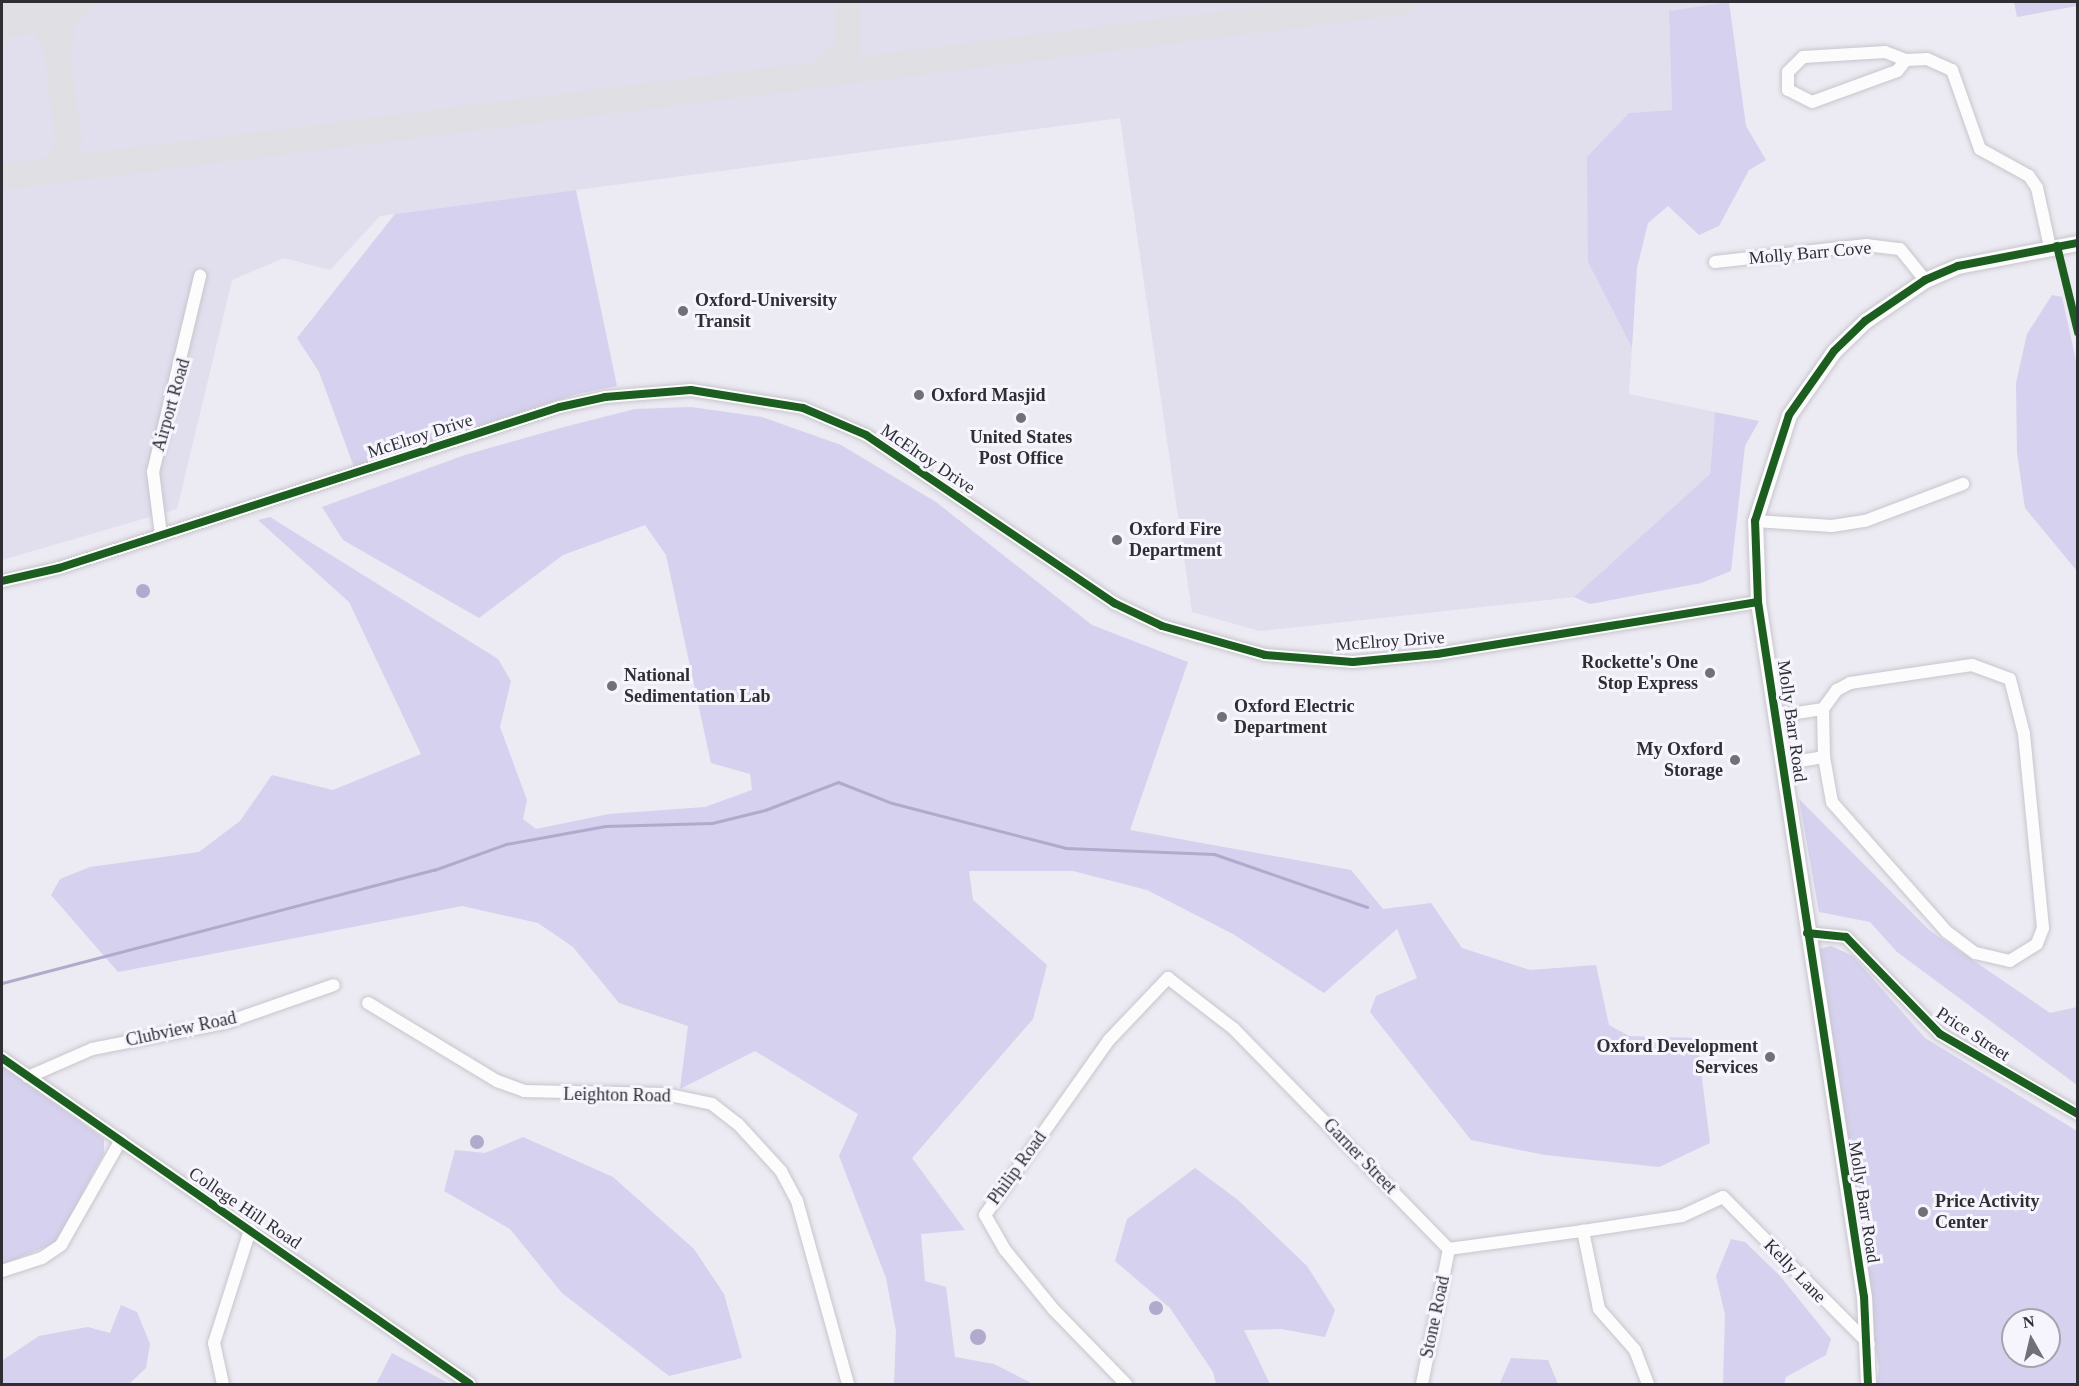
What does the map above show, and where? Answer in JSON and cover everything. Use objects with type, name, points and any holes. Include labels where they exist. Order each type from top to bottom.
[{"type":"main road","name":"Molly Barr Road","points":[[1868,1384],[1869,1344],[1782,764],[1777,716],[1758,602],[1755,521],[1773,454],[1810,381],[1865,321],[1925,280],[1958,266],[2078,243]]},
{"type":"street","points":[[1906,60],[1897,71],[1812,102],[1788,90],[1788,72],[1803,57],[1885,52],[1906,60],[1927,59],[1952,70],[1980,149],[2029,176],[2037,188],[2050,247]]},
{"type":"street","name":"Molly Barr Cove","points":[[1714,262],[1866,245],[1900,249],[1925,280]]},
{"type":"street","name":"Airport Road","points":[[161,535],[153,472],[184,362],[200,276]]},
{"type":"street","name":"McElroy Drive","points":[[2,581],[161,535],[560,407],[605,397],[691,390],[803,408],[866,435],[1114,603],[1162,626],[1265,655],[1353,662],[1437,654],[1758,602]]},
{"type":"street","points":[[1755,521],[1832,526],[1865,521],[1963,484]]},
{"type":"street","points":[[1777,716],[1823,709],[1850,682],[1972,665],[2010,679],[2018,694],[2035,840],[2043,928],[2037,944],[2010,961],[1993,960],[1946,931],[1832,802],[1824,757],[1823,709]]},
{"type":"street","points":[[1782,764],[1824,757]]},
{"type":"street","name":"Price Street","points":[[1808,933],[1846,937],[1940,1034],[2078,1114]]},
{"type":"street","name":"Garner Street","points":[[1168,978],[1234,1029],[1449,1249]]},
{"type":"street","name":"Philip Road","points":[[1126,1384],[1054,1310],[1005,1250],[985,1215],[1109,1040],[1168,978]]},
{"type":"street","name":"Clubview Road","points":[[28,1077],[92,1049],[225,1023],[334,984]]},
{"type":"street","name":"Leighton Road","points":[[368,1003],[497,1081],[524,1091],[665,1094],[712,1104],[738,1124],[781,1171],[797,1201],[848,1384]]},
{"type":"street","name":"College Hill Road","points":[[2,1058],[470,1384]]},
{"type":"street","points":[[2,1271],[42,1258],[61,1245],[121,1140]]},
{"type":"street","name":"Kelly Lane","points":[[1583,1231],[1671,1218],[1723,1197],[1869,1344]]},
{"type":"street","points":[[223,1384],[214,1343],[250,1230]]},
{"type":"street","points":[[1449,1249],[1583,1231],[1599,1309],[1635,1350],[1648,1384]]},
{"type":"street","name":"Stone Road","points":[[1422,1384],[1449,1249]]},
{"type":"shaded area","points":[[2,2],[1734,2],[1669,11],[1672,110],[1629,113],[1588,262],[1632,348],[1629,394],[1715,412],[1710,474],[1574,597],[1260,631],[1192,612],[1120,118],[380,216],[330,270],[284,258],[232,280],[177,509],[2,560]]},
{"type":"shaded area","points":[[1729,2],[1746,126],[1766,160],[1749,170],[1719,226],[1699,235],[1668,206],[1648,223],[1637,268],[1632,348],[1588,262],[1587,157],[1629,113],[1672,110],[1669,11]]},
{"type":"shaded area","points":[[2014,2],[2077,2],[2077,6],[2017,17]]},
{"type":"shaded area","points":[[576,190],[617,386],[577,394],[354,467],[319,372],[297,338],[395,214]]},
{"type":"shaded area","points":[[2052,295],[2062,297],[2077,365],[2077,571],[2025,508],[2017,453],[2016,383],[2027,334]]},
{"type":"shaded area","points":[[691,407],[762,417],[841,445],[936,502],[1092,625],[1188,662],[1130,830],[1351,870],[1383,909],[1431,903],[1462,948],[1530,970],[1596,965],[1609,1025],[1629,1036],[1697,1038],[1710,1143],[1659,1167],[1545,1155],[1471,1140],[1370,1012],[1376,996],[1417,978],[1397,929],[1324,993],[1233,934],[1147,890],[1073,871],[969,871],[973,900],[1047,965],[1033,1019],[912,1158],[965,1230],[921,1234],[925,1281],[946,1287],[955,1357],[994,1364],[1033,1384],[894,1384],[896,1331],[886,1278],[839,1156],[858,1114],[755,1051],[680,1089],[688,1026],[619,1003],[573,947],[538,923],[462,906],[118,972],[51,895],[60,879],[90,867],[199,852],[240,821],[272,775],[333,790],[421,754],[349,602],[258,520],[270,517],[498,659],[511,681],[500,727],[527,800],[523,819],[536,829],[609,814],[705,807],[752,790],[750,774],[711,763],[666,555],[645,525],[563,555],[479,618],[343,540],[322,507],[465,455],[564,427],[635,409]]},
{"type":"shaded area","points":[[1715,412],[1759,421],[1745,446],[1731,571],[1701,583],[1590,604],[1574,597],[1710,474]]},
{"type":"shaded area","points":[[143,584],[148,586],[150,591],[148,596],[143,598],[138,596],[136,591],[138,586]]},
{"type":"shaded area","points":[[1799,799],[1929,930],[2050,1013],[2077,1007],[2077,1085],[1897,952],[1870,922],[1819,912]]},
{"type":"shaded area","points":[[1831,946],[1853,956],[1925,1038],[2077,1131],[2077,1384],[1877,1384],[1879,1368],[1843,1166],[1820,949]]},
{"type":"shaded area","points":[[2,1065],[104,1139],[104,1153],[57,1242],[2,1265]]},
{"type":"shaded area","points":[[477,1135],[482,1137],[484,1142],[482,1147],[477,1149],[472,1147],[470,1142],[472,1137]]},
{"type":"shaded area","points":[[523,1137],[613,1177],[694,1249],[724,1294],[742,1358],[669,1376],[562,1293],[510,1229],[444,1191],[455,1150],[485,1153]]},
{"type":"shaded area","points":[[1195,1168],[1238,1200],[1307,1266],[1335,1310],[1325,1337],[1281,1329],[1244,1330],[1270,1384],[1216,1384],[1213,1372],[1170,1308],[1115,1261],[1127,1219]]},
{"type":"shaded area","points":[[1731,1239],[1745,1242],[1780,1276],[1831,1339],[1826,1355],[1786,1377],[1784,1384],[1723,1384],[1725,1315],[1716,1276]]},
{"type":"shaded area","points":[[1156,1301],[1161,1303],[1163,1308],[1161,1313],[1156,1315],[1151,1313],[1149,1308],[1151,1303]]},
{"type":"shaded area","points":[[121,1305],[137,1312],[150,1344],[146,1368],[129,1384],[2,1384],[3,1360],[39,1336],[88,1327],[110,1333]]},
{"type":"shaded area","points":[[975,1329],[981,1329],[986,1337],[984,1343],[975,1345],[970,1340],[970,1334]]},
{"type":"shaded area","points":[[392,1353],[450,1384],[376,1384]]},
{"type":"shaded area","points":[[1511,1358],[1548,1360],[1558,1384],[1487,1384],[1500,1383]]},
{"type":"waterway","points":[[2,983],[434,870],[506,844],[605,826],[712,823],[765,810],[838,782],[892,803],[1066,848],[1214,854],[1367,907]]},
{"type":"taxiway","points":[[57,51],[64,18],[82,2]]},
{"type":"taxiway","points":[[820,74],[848,48],[847,2]]},
{"type":"taxiway","points":[[2,177],[1402,2]]},
{"type":"taxiway","points":[[2,7],[15,7],[44,22],[57,51],[69,145],[60,163],[48,171]]},
{"type":"runway","points":[[2,6],[37,2]]},
{"type":"cycle path","points":[[1868,1384],[1864,1297],[1758,602],[1755,521],[1789,415],[1834,351],[1865,321],[1925,280],[1958,266],[2078,243]]},
{"type":"cycle path","points":[[2057,246],[2078,332]]},
{"type":"cycle path","points":[[2,581],[59,568],[560,407],[605,397],[691,390],[803,408],[866,435],[1114,603],[1162,626],[1265,655],[1353,662],[1437,654],[1758,602]]},
{"type":"cycle path","points":[[1807,933],[1846,937],[1940,1034],[2078,1114]]},
{"type":"cycle path","points":[[2,1058],[470,1384]]},
{"type":"place","name":"Oxford-University Transit","points":[[683,311]]},
{"type":"place","name":"Oxford Masjid","points":[[919,395]]},
{"type":"place","name":"United States Post Office","points":[[1021,418]]},
{"type":"place","name":"Oxford Fire Department","points":[[1117,540]]},
{"type":"place","name":"Rockette's One Stop Express","points":[[1710,673]]},
{"type":"place","name":"National Sedimentation Lab","points":[[612,686]]},
{"type":"place","name":"Oxford Electric Department","points":[[1222,717]]},
{"type":"place","name":"My Oxford Storage","points":[[1735,760]]},
{"type":"place","name":"Oxford Development Services","points":[[1770,1057]]},
{"type":"place","name":"Price Activity Center","points":[[1923,1212]]}]
